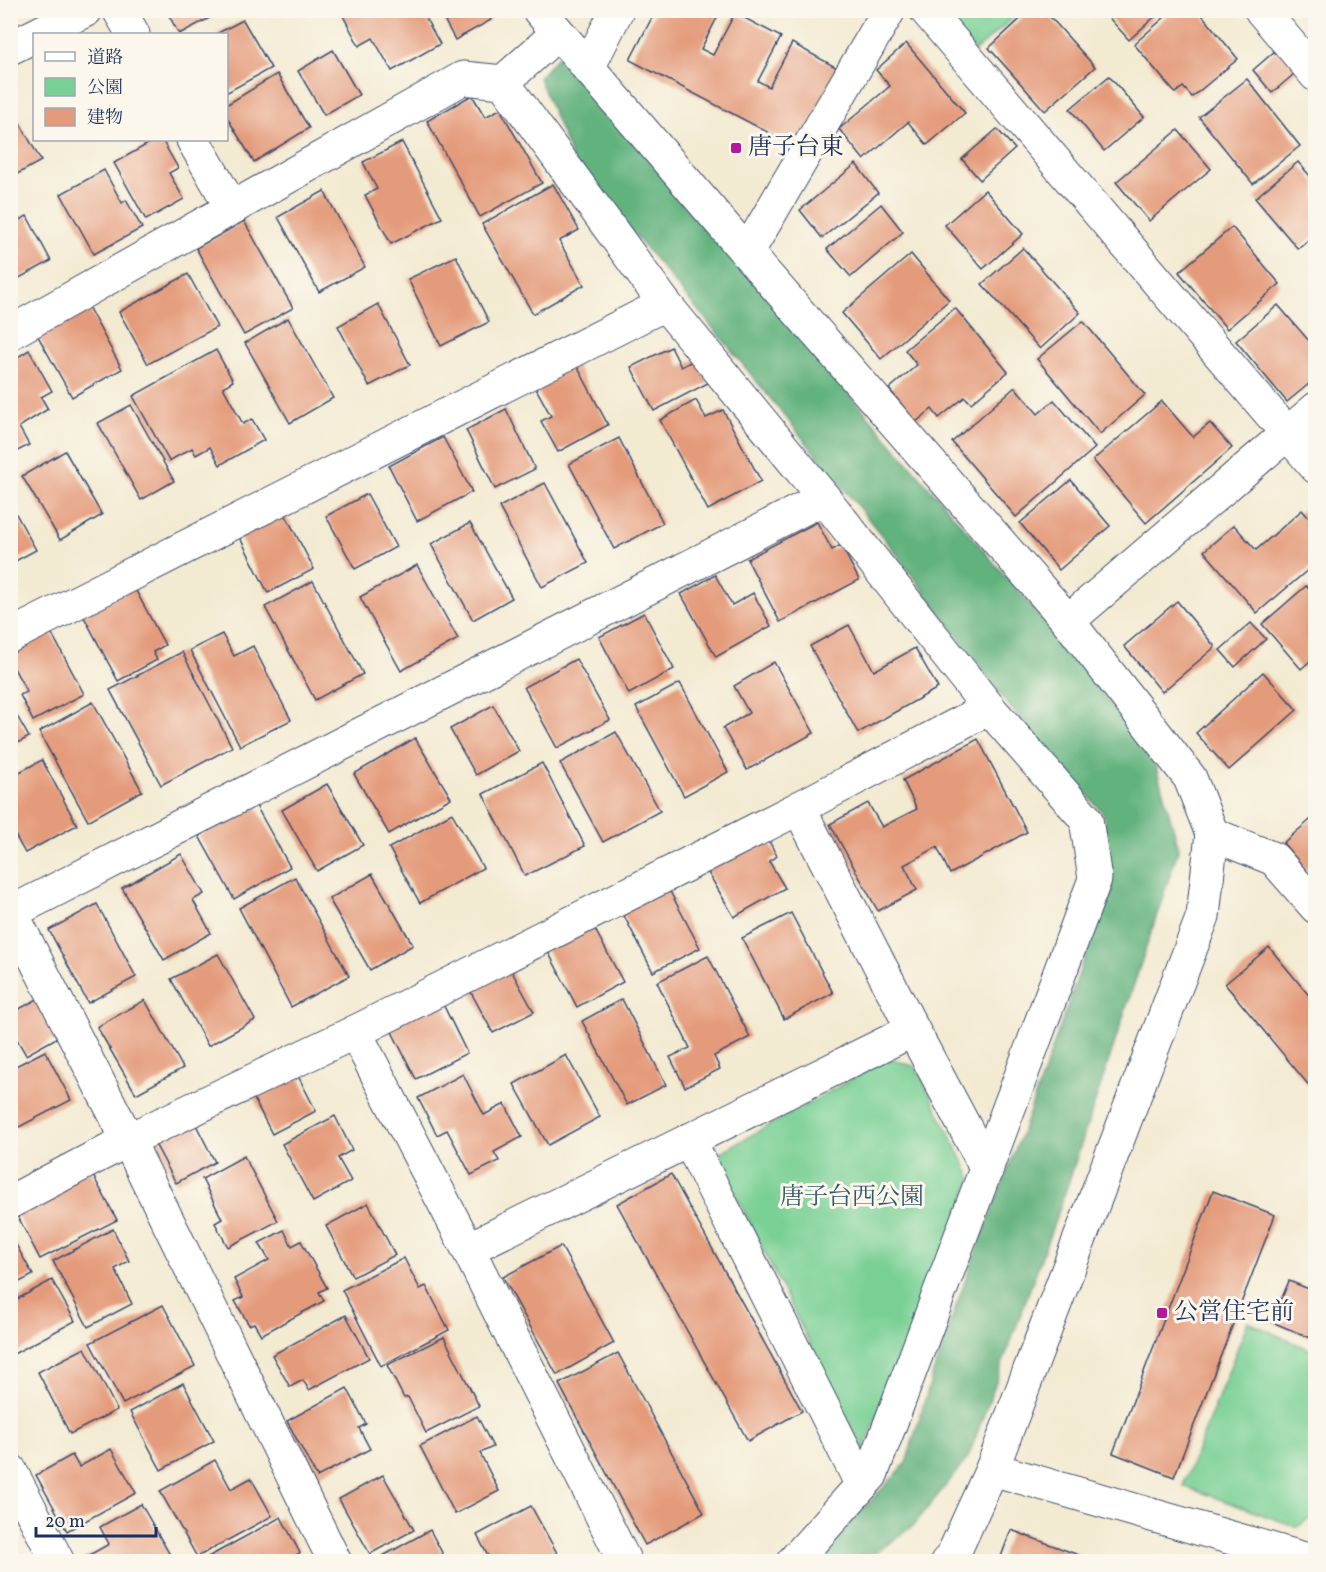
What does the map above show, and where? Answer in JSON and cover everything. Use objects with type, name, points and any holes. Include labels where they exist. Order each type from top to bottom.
[{"type":"street","points":[[40,33],[86,10]]},
{"type":"street","points":[[119,10],[131,33]]},
{"type":"street","points":[[588,68],[617,10]]},
{"type":"street","points":[[747,253],[889,10]]},
{"type":"street","points":[[926,10],[1316,466]]},
{"type":"street","points":[[1262,10],[1316,75]]},
{"type":"street","points":[[503,82],[548,22],[1068,621],[1190,778],[1212,834],[1203,916],[992,1469],[950,1560]]},
{"type":"street","points":[[10,48],[33,36]]},
{"type":"street","points":[[10,333],[463,78],[503,82],[664,304],[824,498],[988,708],[1086,819],[1095,879],[871,1475],[793,1562]]},
{"type":"street","points":[[194,141],[232,208]]},
{"type":"street","points":[[10,636],[664,304]]},
{"type":"street","points":[[1068,621],[1316,409]]},
{"type":"street","points":[[335,1562],[128,1140],[11,912],[824,498]]},
{"type":"street","points":[[10,1202],[128,1140],[355,1032],[799,808],[988,708]]},
{"type":"street","points":[[799,808],[912,1030],[987,1169]]},
{"type":"street","points":[[1212,834],[1274,859],[1316,907]]},
{"type":"street","points":[[468,1249],[912,1030]]},
{"type":"street","points":[[355,1032],[468,1249],[625,1562]]},
{"type":"street","points":[[690,1140],[862,1485]]},
{"type":"street","points":[[992,1469],[1312,1557]]},
{"type":"street","points":[[10,1470],[58,1562]]},
{"type":"green space","points":[[945,11],[1021,11],[974,52]]},
{"type":"green space","points":[[559,55],[1079,662],[1154,760],[1179,848],[1064,1196],[968,1458],[913,1526],[864,1561],[822,1561],[827,1548],[906,1463],[937,1360],[975,1254],[1026,1122],[1093,934],[1112,893],[1103,813],[1005,701],[895,552],[723,340],[574,163],[539,78]]},
{"type":"green space","name":"唐子台西公園","points":[[889,1058],[916,1067],[972,1179],[863,1451],[716,1155]]},
{"type":"green space","points":[[1248,1322],[1315,1352],[1315,1508],[1313,1516],[1297,1527],[1183,1486]]},
{"type":"building","points":[[166,10],[225,10],[181,33],[178,33]]},
{"type":"building","points":[[340,10],[421,10],[440,44],[392,71],[373,38],[359,46]]},
{"type":"building","points":[[439,10],[486,10],[491,20],[455,40]]},
{"type":"building","points":[[656,10],[717,10],[720,12],[701,49],[713,55],[735,13],[781,37],[758,81],[769,87],[792,43],[839,69],[798,148],[630,60]]},
{"type":"building","points":[[1030,10],[1044,10],[1095,67],[1045,111],[989,48]]},
{"type":"building","points":[[1102,10],[1162,10],[1129,40]]},
{"type":"building","points":[[1173,10],[1198,10],[1238,59],[1192,97],[1183,87],[1175,93],[1134,44]]},
{"type":"building","points":[[243,20],[271,68],[228,92],[228,33],[218,33]]},
{"type":"building","points":[[906,43],[965,113],[927,145],[908,122],[864,160],[839,129],[890,86],[876,70]]},
{"type":"building","points":[[1282,45],[1301,68],[1272,93],[1253,70]]},
{"type":"building","points":[[333,50],[359,95],[324,115],[298,71]]},
{"type":"building","points":[[277,74],[309,128],[254,162],[228,119],[228,104]]},
{"type":"building","points":[[1109,76],[1144,117],[1104,151],[1070,109]]},
{"type":"building","points":[[1247,79],[1300,146],[1253,184],[1199,117]]},
{"type":"building","points":[[472,95],[485,117],[500,109],[542,183],[480,217],[427,121]]},
{"type":"building","points":[[10,105],[41,161],[10,178]]},
{"type":"building","points":[[997,129],[1015,149],[980,180],[962,159]]},
{"type":"building","points":[[1178,130],[1211,169],[1149,221],[1116,182]]},
{"type":"building","points":[[153,141],[163,141],[178,168],[169,173],[184,199],[146,220],[114,163]]},
{"type":"building","points":[[402,142],[442,218],[391,244],[365,195],[377,189],[363,162]]},
{"type":"building","points":[[1298,162],[1316,183],[1316,234],[1298,249],[1255,198]]},
{"type":"building","points":[[856,164],[878,193],[822,238],[800,210]]},
{"type":"building","points":[[104,170],[122,203],[126,200],[142,228],[94,254],[61,194]]},
{"type":"building","points":[[553,184],[579,230],[559,241],[584,285],[533,314],[482,224]]},
{"type":"building","points":[[985,190],[1023,234],[983,269],[945,225]]},
{"type":"building","points":[[324,191],[365,267],[319,292],[278,217]]},
{"type":"building","points":[[881,204],[903,232],[851,277],[827,249]]},
{"type":"building","points":[[27,216],[51,261],[10,283],[10,225]]},
{"type":"building","points":[[244,221],[293,308],[244,335],[196,248]]},
{"type":"building","points":[[1232,227],[1280,284],[1227,329],[1179,272]]},
{"type":"building","points":[[1023,248],[1080,313],[1040,349],[982,284]]},
{"type":"building","points":[[911,254],[949,300],[881,359],[842,313]]},
{"type":"building","points":[[456,256],[489,322],[441,346],[408,279]]},
{"type":"building","points":[[188,274],[217,327],[148,364],[119,312]]},
{"type":"building","points":[[85,301],[122,369],[72,397],[34,329]]},
{"type":"building","points":[[378,304],[410,365],[369,386],[338,326]]},
{"type":"building","points":[[1278,305],[1316,349],[1316,378],[1287,402],[1236,341]]},
{"type":"building","points":[[955,308],[1008,372],[971,403],[965,397],[939,418],[932,409],[916,422],[889,389],[917,365],[905,350]]},
{"type":"building","points":[[288,318],[333,398],[290,423],[245,343]]},
{"type":"building","points":[[1083,321],[1145,395],[1100,434],[1037,359]]},
{"type":"building","points":[[10,344],[18,357],[29,350],[52,391],[41,397],[48,409],[19,427],[29,445],[10,455]]},
{"type":"building","points":[[671,347],[681,367],[696,359],[708,383],[654,411],[631,367]]},
{"type":"building","points":[[216,350],[233,381],[223,387],[243,424],[252,419],[264,440],[220,465],[210,447],[196,455],[192,448],[169,461],[133,396]]},
{"type":"building","points":[[575,362],[608,425],[558,452],[541,421],[551,416],[533,383]]},
{"type":"building","points":[[1015,387],[1038,414],[1054,400],[1095,448],[1016,517],[952,442]]},
{"type":"building","points":[[696,400],[706,418],[723,410],[761,481],[708,510],[660,420]]},
{"type":"building","points":[[1162,401],[1193,437],[1210,423],[1232,448],[1146,523],[1093,460]]},
{"type":"building","points":[[131,405],[174,481],[141,500],[98,423]]},
{"type":"building","points":[[506,409],[535,469],[495,489],[466,430]]},
{"type":"building","points":[[443,437],[472,492],[417,521],[389,466]]},
{"type":"building","points":[[619,438],[663,523],[614,549],[569,464]]},
{"type":"building","points":[[65,451],[102,515],[60,540],[22,476]]},
{"type":"building","points":[[1071,480],[1110,526],[1059,570],[1020,523]]},
{"type":"building","points":[[545,483],[588,563],[542,587],[499,507]]},
{"type":"building","points":[[367,494],[396,547],[355,569],[326,516]]},
{"type":"building","points":[[10,503],[36,550],[10,564]]},
{"type":"building","points":[[282,508],[314,569],[268,593],[237,532]]},
{"type":"building","points":[[1302,510],[1316,526],[1316,563],[1257,613],[1204,551],[1234,525],[1256,550]]},
{"type":"building","points":[[817,522],[832,550],[841,545],[859,580],[780,622],[747,559]]},
{"type":"building","points":[[470,523],[512,598],[473,620],[431,544]]},
{"type":"building","points":[[417,565],[458,639],[401,671],[360,597]]},
{"type":"building","points":[[715,575],[732,605],[753,593],[771,626],[716,657],[681,594]]},
{"type":"building","points":[[313,581],[363,674],[315,700],[265,607]]},
{"type":"building","points":[[1306,586],[1316,596],[1316,656],[1301,669],[1262,624]]},
{"type":"building","points":[[134,587],[165,645],[153,652],[157,660],[118,681],[83,615]]},
{"type":"building","points":[[1177,601],[1215,647],[1162,692],[1124,646]]},
{"type":"building","points":[[644,613],[674,669],[629,694],[599,637]]},
{"type":"building","points":[[1251,623],[1266,639],[1235,667],[1220,650]]},
{"type":"building","points":[[849,625],[874,671],[915,648],[938,688],[858,733],[810,646]]},
{"type":"building","points":[[51,632],[84,694],[33,721],[20,695],[27,692],[10,661],[10,653]]},
{"type":"building","points":[[222,634],[234,656],[253,646],[291,720],[240,746],[190,650]]},
{"type":"building","points":[[182,652],[232,747],[161,785],[110,690]]},
{"type":"building","points":[[576,659],[610,720],[557,748],[524,687]]},
{"type":"building","points":[[774,662],[814,733],[747,770],[723,728],[749,713],[734,686]]},
{"type":"building","points":[[1263,672],[1297,710],[1229,770],[1196,733]]},
{"type":"building","points":[[680,683],[728,772],[684,796],[636,707]]},
{"type":"building","points":[[93,702],[142,791],[88,821],[39,732]]},
{"type":"building","points":[[10,704],[29,737],[10,747]]},
{"type":"building","points":[[493,705],[519,751],[476,775],[450,729]]},
{"type":"building","points":[[616,732],[660,811],[603,842],[560,763]]},
{"type":"building","points":[[415,738],[451,798],[389,834],[354,774]]},
{"type":"building","points":[[978,739],[1027,832],[950,874],[937,847],[904,865],[917,890],[878,911],[830,824],[868,803],[882,827],[917,809],[903,780]]},
{"type":"building","points":[[42,760],[77,825],[25,853],[10,826],[10,777]]},
{"type":"building","points":[[542,763],[585,846],[525,876],[483,794]]},
{"type":"building","points":[[327,784],[363,845],[317,871],[282,810]]},
{"type":"building","points":[[255,804],[290,867],[234,899],[199,836]]},
{"type":"building","points":[[452,813],[483,868],[420,903],[389,848]]},
{"type":"building","points":[[1316,815],[1316,882],[1283,843]]},
{"type":"building","points":[[763,830],[777,856],[769,861],[785,888],[734,917],[703,864]]},
{"type":"building","points":[[181,854],[204,894],[193,900],[211,933],[164,960],[122,888]]},
{"type":"building","points":[[372,874],[413,945],[370,970],[329,899]]},
{"type":"building","points":[[295,877],[349,976],[291,1007],[239,908]]},
{"type":"building","points":[[665,882],[700,948],[653,972],[619,906]]},
{"type":"building","points":[[97,904],[136,977],[88,1003],[49,930]]},
{"type":"building","points":[[791,913],[833,993],[784,1019],[742,938]]},
{"type":"building","points":[[590,920],[623,982],[577,1007],[544,944]]},
{"type":"building","points":[[1269,947],[1316,1004],[1316,1094],[1225,984]]},
{"type":"building","points":[[218,954],[255,1020],[208,1046],[171,979]]},
{"type":"building","points":[[708,956],[750,1037],[714,1056],[720,1069],[685,1087],[670,1057],[690,1048],[657,982]]},
{"type":"building","points":[[506,961],[534,1012],[493,1033],[466,983]]},
{"type":"building","points":[[439,996],[467,1053],[416,1079],[387,1022]]},
{"type":"building","points":[[41,997],[62,1035],[26,1055],[10,1027],[10,1014]]},
{"type":"building","points":[[622,999],[666,1085],[627,1105],[582,1021]]},
{"type":"building","points":[[145,1000],[183,1068],[136,1094],[97,1027]]},
{"type":"building","points":[[45,1051],[71,1100],[17,1128],[10,1117],[10,1069]]},
{"type":"building","points":[[566,1055],[600,1117],[548,1145],[514,1084]]},
{"type":"building","points":[[294,1068],[316,1111],[272,1134],[250,1091]]},
{"type":"building","points":[[463,1074],[484,1115],[505,1104],[522,1137],[494,1152],[499,1161],[471,1175],[447,1130],[437,1135],[418,1098]]},
{"type":"building","points":[[335,1116],[352,1150],[338,1158],[351,1181],[313,1202],[282,1144]]},
{"type":"building","points":[[193,1119],[215,1162],[176,1183],[153,1140]]},
{"type":"building","points":[[244,1156],[278,1221],[228,1247],[215,1223],[222,1219],[202,1179]]},
{"type":"building","points":[[90,1170],[117,1220],[40,1259],[14,1209]]},
{"type":"building","points":[[671,1174],[802,1411],[748,1441],[617,1204]]},
{"type":"building","points":[[1213,1191],[1275,1215],[1174,1477],[1113,1453]]},
{"type":"building","points":[[368,1203],[395,1255],[353,1277],[326,1226]]},
{"type":"building","points":[[113,1229],[129,1261],[115,1269],[132,1304],[88,1327],[53,1261]]},
{"type":"building","points":[[284,1230],[292,1246],[301,1241],[327,1288],[319,1292],[324,1301],[261,1335],[254,1323],[249,1325],[235,1301],[243,1297],[234,1279],[269,1260],[259,1243]]},
{"type":"building","points":[[10,1234],[33,1275],[10,1287]]},
{"type":"building","points":[[561,1246],[614,1343],[557,1375],[503,1277]]},
{"type":"building","points":[[404,1258],[420,1289],[426,1286],[449,1330],[381,1366],[342,1290]]},
{"type":"building","points":[[1316,1274],[1316,1333],[1313,1339],[1272,1322],[1289,1281],[1309,1289]]},
{"type":"building","points":[[52,1280],[75,1321],[10,1356],[10,1303]]},
{"type":"building","points":[[163,1305],[195,1366],[123,1404],[90,1343]]},
{"type":"building","points":[[346,1315],[369,1358],[309,1390],[303,1380],[290,1387],[272,1355]]},
{"type":"building","points":[[444,1337],[479,1406],[426,1433],[408,1397],[404,1398],[387,1365]]},
{"type":"building","points":[[85,1348],[117,1410],[70,1434],[38,1372]]},
{"type":"building","points":[[618,1353],[704,1513],[645,1545],[559,1384]]},
{"type":"building","points":[[183,1383],[214,1441],[161,1470],[130,1412]]},
{"type":"building","points":[[347,1388],[366,1424],[359,1428],[370,1449],[317,1477],[287,1421]]},
{"type":"building","points":[[477,1416],[493,1447],[480,1453],[499,1491],[455,1514],[420,1446]]},
{"type":"building","points":[[111,1449],[136,1493],[67,1531],[36,1475],[72,1455],[79,1467]]},
{"type":"building","points":[[215,1460],[231,1489],[251,1478],[272,1516],[197,1557],[160,1491]]},
{"type":"building","points":[[383,1475],[414,1530],[370,1554],[339,1499]]},
{"type":"building","points":[[141,1504],[174,1562],[77,1562],[109,1544],[100,1527]]},
{"type":"building","points":[[531,1506],[557,1553],[541,1562],[491,1562],[477,1535]]},
{"type":"building","points":[[281,1517],[300,1553],[284,1562],[199,1562]]},
{"type":"building","points":[[430,1530],[447,1562],[372,1562]]},
{"type":"building","points":[[1011,1530],[1095,1561],[1095,1562],[999,1562]]},
{"type":"place","name":"唐子台東","points":[[736,148]]},
{"type":"place","name":"公営住宅前","points":[[1162,1313]]}]
